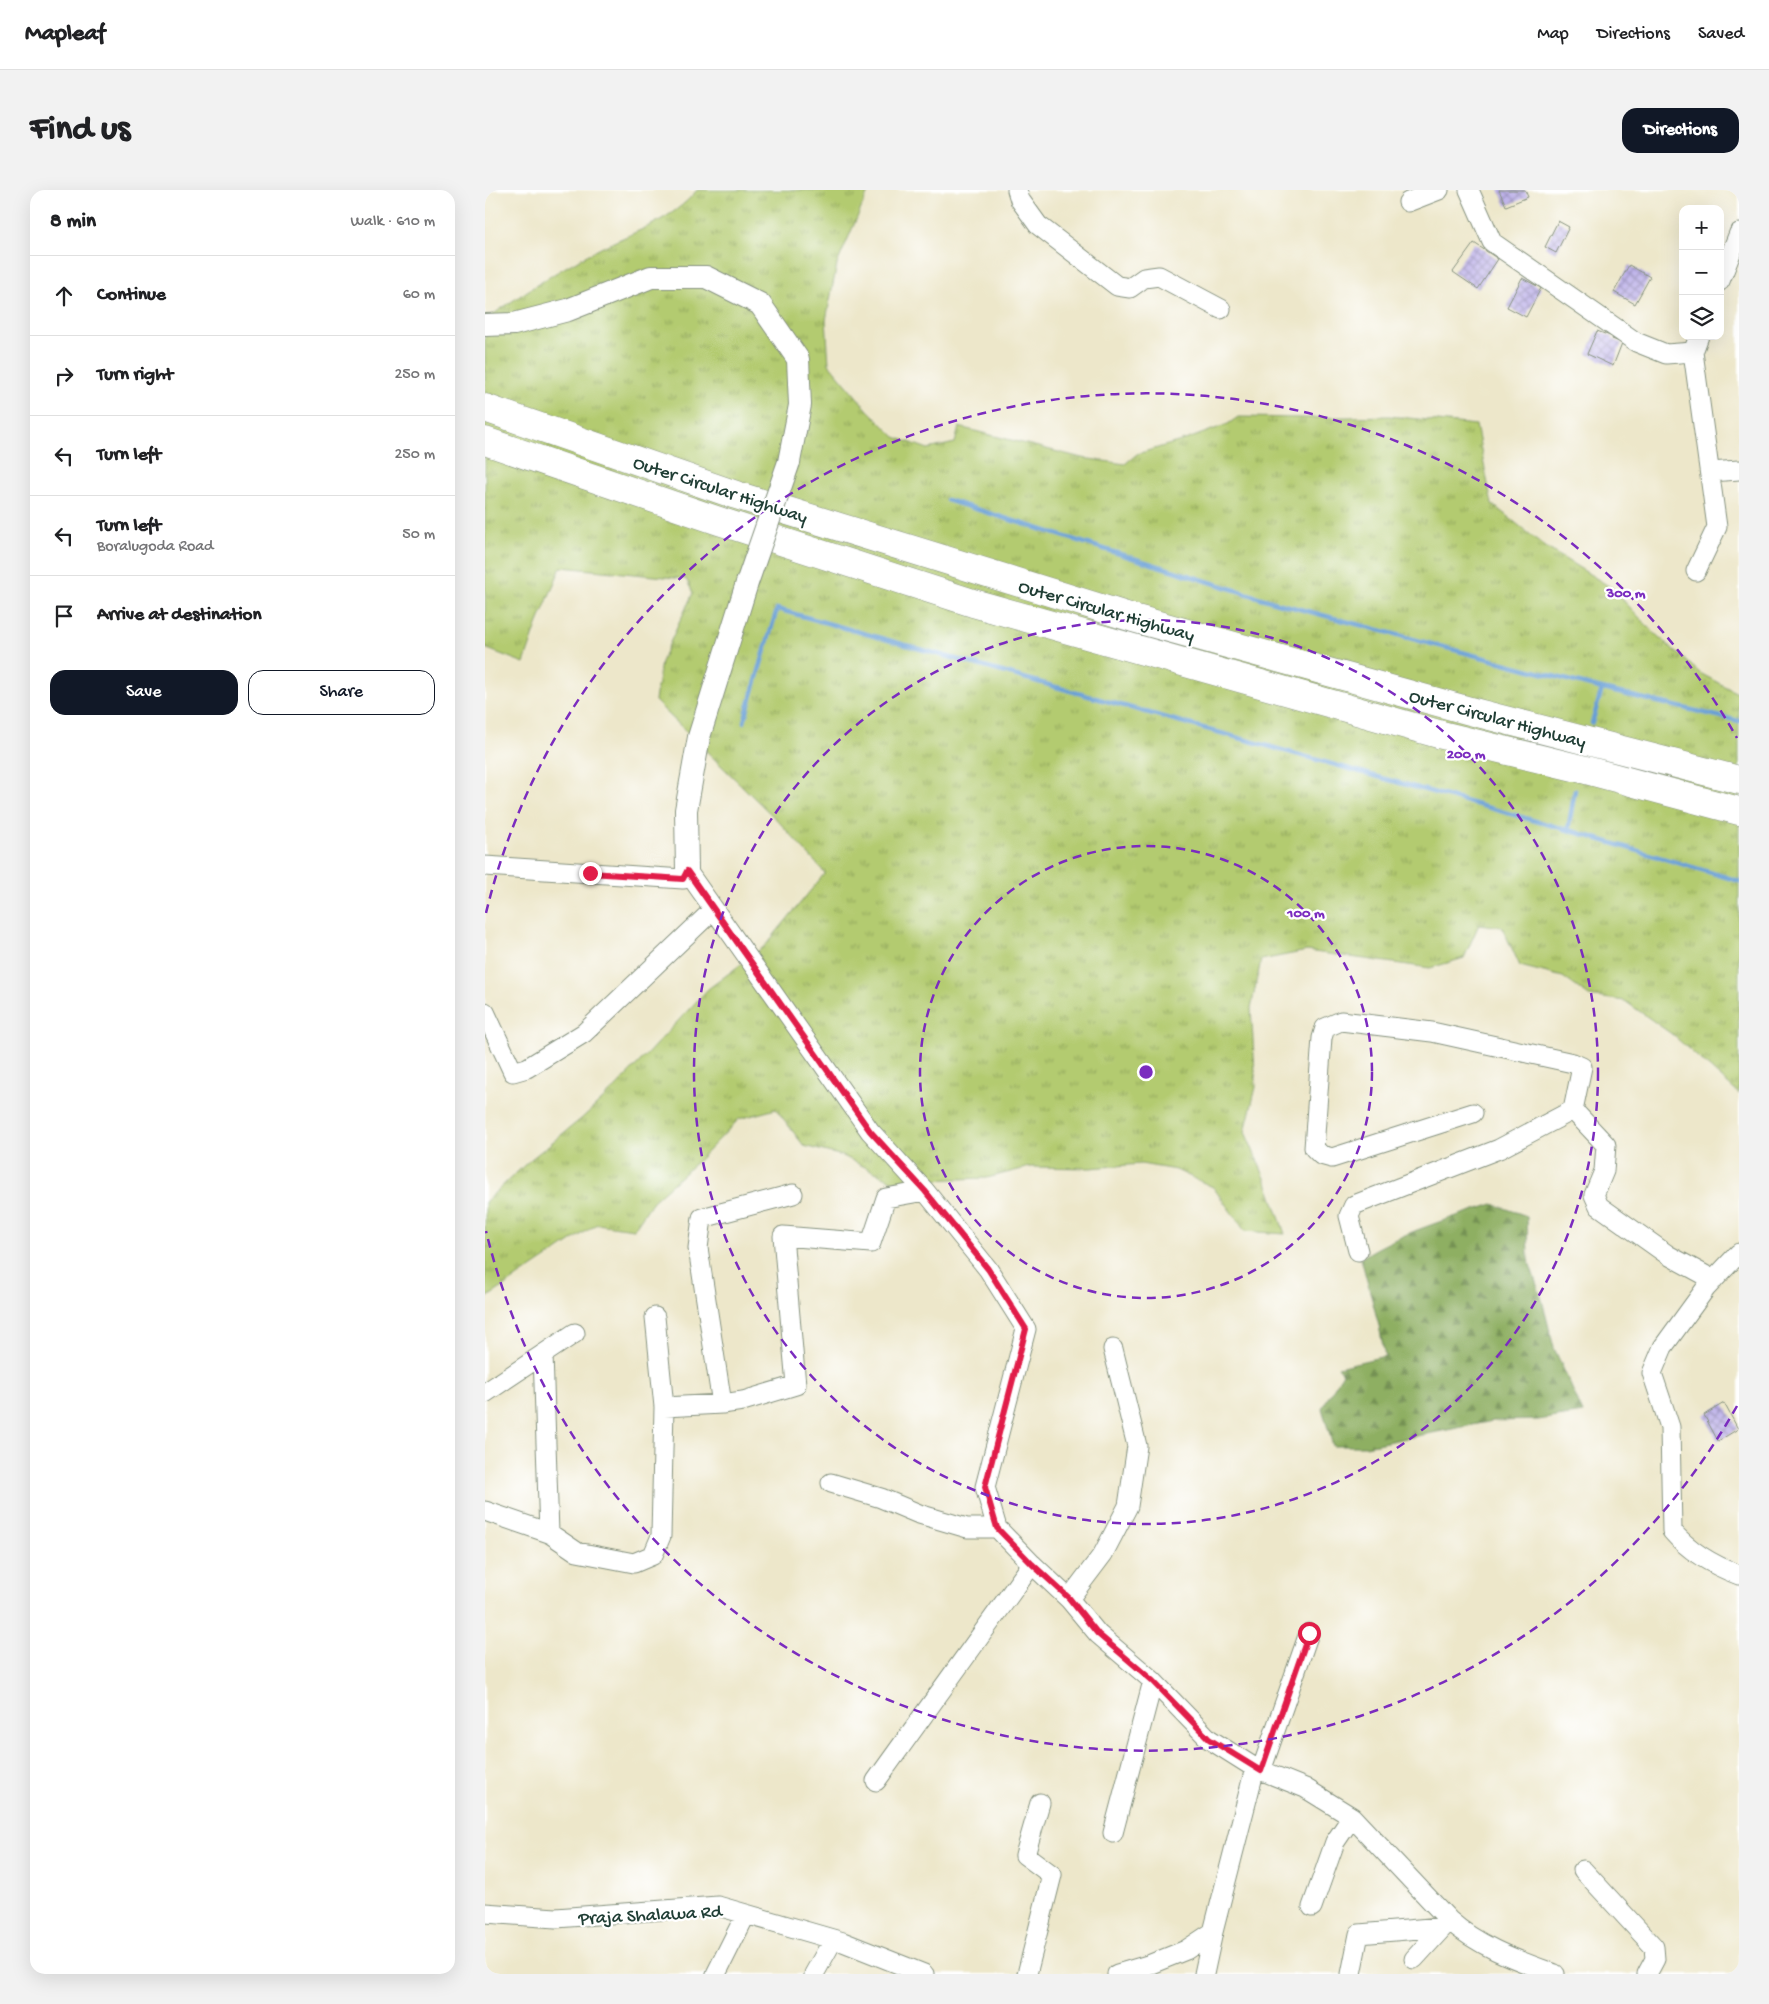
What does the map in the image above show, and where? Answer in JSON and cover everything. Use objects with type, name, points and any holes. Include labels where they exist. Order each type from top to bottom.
[{"type":"highway","name":"Outer Circular Highway","points":[[485,408],[736,495],[1133,618],[1470,711],[1739,780]]},
{"type":"highway","name":"Outer Circular Highway","points":[[485,441],[719,521],[991,608],[1442,735],[1586,770],[1739,811]]},
{"type":"street","points":[[1017,190],[1020,200],[1038,225],[1117,286],[1130,288],[1145,278],[1159,276],[1221,309]]},
{"type":"street","points":[[1409,202],[1439,190]]},
{"type":"street","points":[[1469,190],[1493,242],[1636,342],[1666,354],[1696,344],[1717,527],[1696,571]]},
{"type":"street","points":[[1724,272],[1738,239]]},
{"type":"street","points":[[485,325],[514,324],[568,310],[651,277],[706,277],[760,304],[797,359],[800,404],[789,462],[747,583],[699,737],[686,810],[687,871],[683,879],[485,866]]},
{"type":"street","points":[[1710,472],[1739,470]]},
{"type":"street","points":[[687,871],[870,1131],[925,1191],[988,1269],[1026,1329],[985,1487],[997,1528],[1069,1598],[1098,1634],[1153,1681],[1209,1739],[1258,1770],[1305,1788],[1352,1817],[1446,1923],[1508,1956],[1555,1974]]},
{"type":"street","points":[[485,1012],[513,1072],[527,1068],[584,1033],[714,909]]},
{"type":"street","points":[[1473,1113],[1332,1158],[1321,1155],[1314,1148],[1321,1038],[1325,1028],[1341,1021],[1432,1032],[1573,1063],[1582,1067],[1573,1110]]},
{"type":"street","points":[[1359,1251],[1349,1216],[1354,1205],[1499,1149],[1573,1110]]},
{"type":"street","points":[[1573,1110],[1606,1145],[1604,1171],[1593,1195],[1599,1206],[1668,1255],[1714,1280]]},
{"type":"street","points":[[663,1407],[743,1401],[795,1385],[783,1236],[871,1243],[886,1198],[925,1191]]},
{"type":"street","points":[[722,1404],[699,1248],[702,1218],[793,1194]]},
{"type":"street","points":[[1739,1253],[1714,1280],[1663,1347],[1652,1373],[1670,1427],[1673,1531],[1680,1540],[1699,1554],[1725,1570],[1739,1575]]},
{"type":"street","points":[[485,1511],[549,1533],[577,1552],[634,1563],[653,1556],[661,1536],[663,1407],[655,1317]]},
{"type":"street","points":[[485,1393],[575,1333]]},
{"type":"street","points":[[1069,1598],[1103,1554],[1128,1506],[1137,1446],[1113,1349]]},
{"type":"street","points":[[543,1354],[549,1533]]},
{"type":"street","points":[[831,1483],[881,1498],[919,1514],[967,1528],[997,1528]]},
{"type":"street","points":[[876,1781],[1032,1564]]},
{"type":"street","points":[[1204,1974],[1213,1932],[1258,1770],[1309,1633]]},
{"type":"street","points":[[1113,1833],[1153,1681]]},
{"type":"street","points":[[1027,1974],[1052,1875],[1025,1855],[1040,1803]]},
{"type":"street","points":[[1313,1907],[1335,1842],[1352,1817]]},
{"type":"street","points":[[1583,1870],[1654,1947],[1655,1959],[1647,1974]]},
{"type":"street","name":"Praja Shalawa Rd","points":[[485,1913],[556,1918],[718,1906],[833,1940],[924,1974]]},
{"type":"street","points":[[716,1974],[746,1914]]},
{"type":"street","points":[[1414,1959],[1446,1923]]},
{"type":"street","points":[[1351,1974],[1359,1934],[1446,1923]]},
{"type":"street","points":[[1117,1974],[1151,1964],[1186,1950],[1213,1932]]},
{"type":"street","points":[[814,1974],[833,1940]]},
{"type":"green space","points":[[697,190],[869,190],[837,264],[826,320],[829,364],[867,409],[895,437],[928,449],[955,443],[959,427],[1082,458],[1125,464],[1137,454],[1188,439],[1228,424],[1238,417],[1389,416],[1476,425],[1492,504],[1547,548],[1612,588],[1652,631],[1700,673],[1739,694],[1739,1094],[1673,1035],[1625,1001],[1589,996],[1563,977],[1520,966],[1502,927],[1479,924],[1464,958],[1430,968],[1307,951],[1261,960],[1251,1008],[1256,1087],[1245,1132],[1268,1185],[1285,1234],[1245,1231],[1213,1187],[1176,1170],[1141,1164],[1090,1168],[1030,1167],[987,1178],[893,1181],[843,1156],[804,1146],[776,1109],[739,1119],[700,1159],[653,1201],[634,1229],[597,1224],[485,1299],[485,1202],[530,1160],[581,1119],[617,1086],[708,989],[765,946],[825,873],[779,822],[655,701],[661,662],[693,593],[686,579],[561,567],[537,625],[524,663],[485,648],[485,323],[488,318],[558,271],[665,217],[677,209]]},
{"type":"green space","points":[[1493,1204],[1527,1216],[1528,1259],[1542,1300],[1554,1348],[1583,1413],[1538,1420],[1493,1421],[1366,1446],[1333,1446],[1322,1408],[1343,1373],[1338,1367],[1385,1356],[1361,1258],[1409,1233]]},
{"type":"building","points":[[1499,190],[1525,190],[1528,197],[1506,206]]},
{"type":"building","points":[[1558,221],[1569,227],[1556,253],[1545,247]]},
{"type":"building","points":[[1474,243],[1498,259],[1478,289],[1453,272]]},
{"type":"building","points":[[1629,265],[1650,277],[1635,304],[1614,292]]},
{"type":"building","points":[[1522,278],[1541,288],[1526,317],[1507,307]]},
{"type":"building","points":[[1597,331],[1613,337],[1612,339],[1622,343],[1613,366],[1587,354]]},
{"type":"building","points":[[1724,1403],[1738,1429],[1718,1441],[1704,1415]]},
{"type":"waterway","points":[[947,500],[1277,603],[1602,689],[1739,721]]},
{"type":"waterway","points":[[744,722],[777,609],[1568,830],[1739,881]]},
{"type":"waterway","points":[[1592,723],[1602,689]]},
{"type":"waterway","points":[[1568,830],[1575,790]]},
{"type":"route","points":[[590,873],[683,879],[687,871],[870,1131],[925,1191],[988,1269],[1026,1329],[985,1487],[997,1528],[1069,1598],[1098,1634],[1153,1681],[1209,1739],[1261,1771],[1309,1633]]}]
